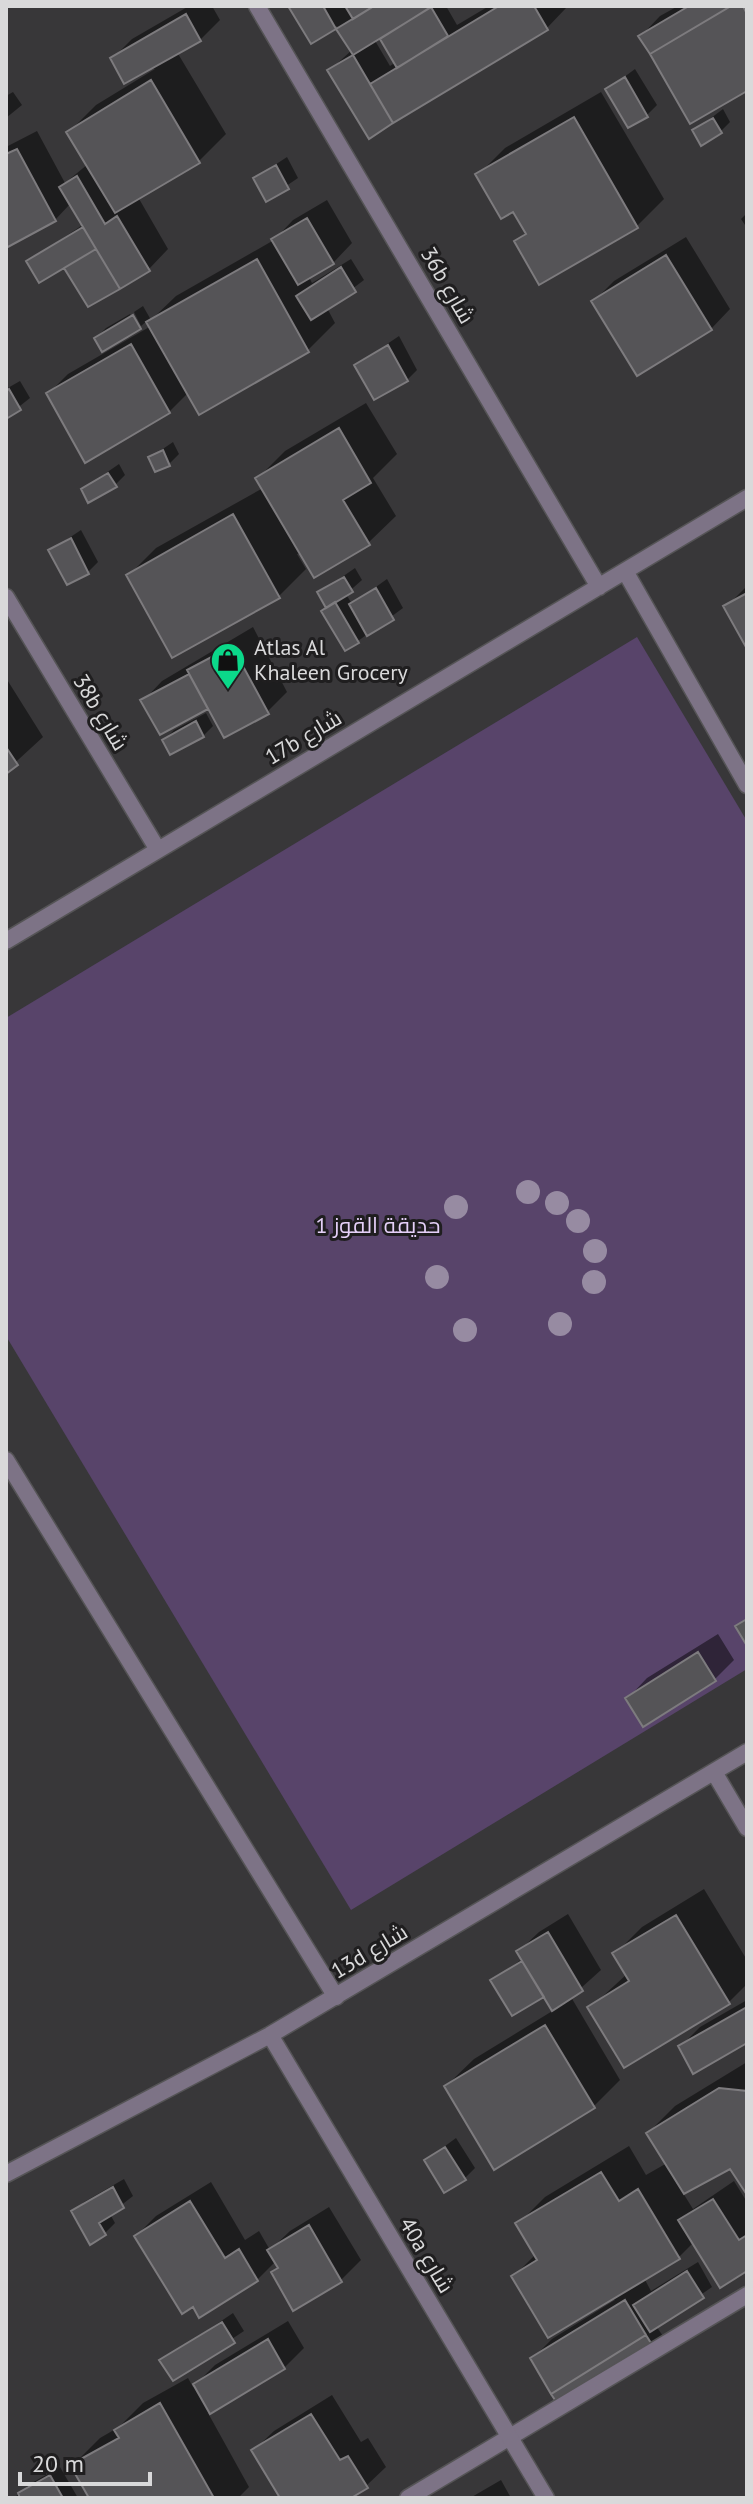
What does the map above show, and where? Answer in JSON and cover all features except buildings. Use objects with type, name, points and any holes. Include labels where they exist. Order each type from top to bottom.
[{"type":"street","name":"36b شارع","points":[[257,6],[599,587]]},
{"type":"street","name":"17b شارع","points":[[6,941],[747,498]]},
{"type":"street","points":[[625,571],[747,785]]},
{"type":"street","name":"38b شارع","points":[[6,597],[158,850]]},
{"type":"street","points":[[6,1460],[336,1997]]},
{"type":"street","name":"13d شارع","points":[[6,2174],[270,2035],[747,1752]]},
{"type":"street","points":[[714,1772],[747,1828]]},
{"type":"street","name":"40a شارع","points":[[270,2035],[546,2498]]},
{"type":"street","points":[[408,2498],[747,2295]]},
{"type":"green space","name":"حديقة القوز 1","points":[[637,637],[747,821],[747,1669],[351,1910],[6,1336],[6,1018]]},
{"type":"place","name":"Atlas Al Khaleen Grocery","points":[[228,691]]}]
